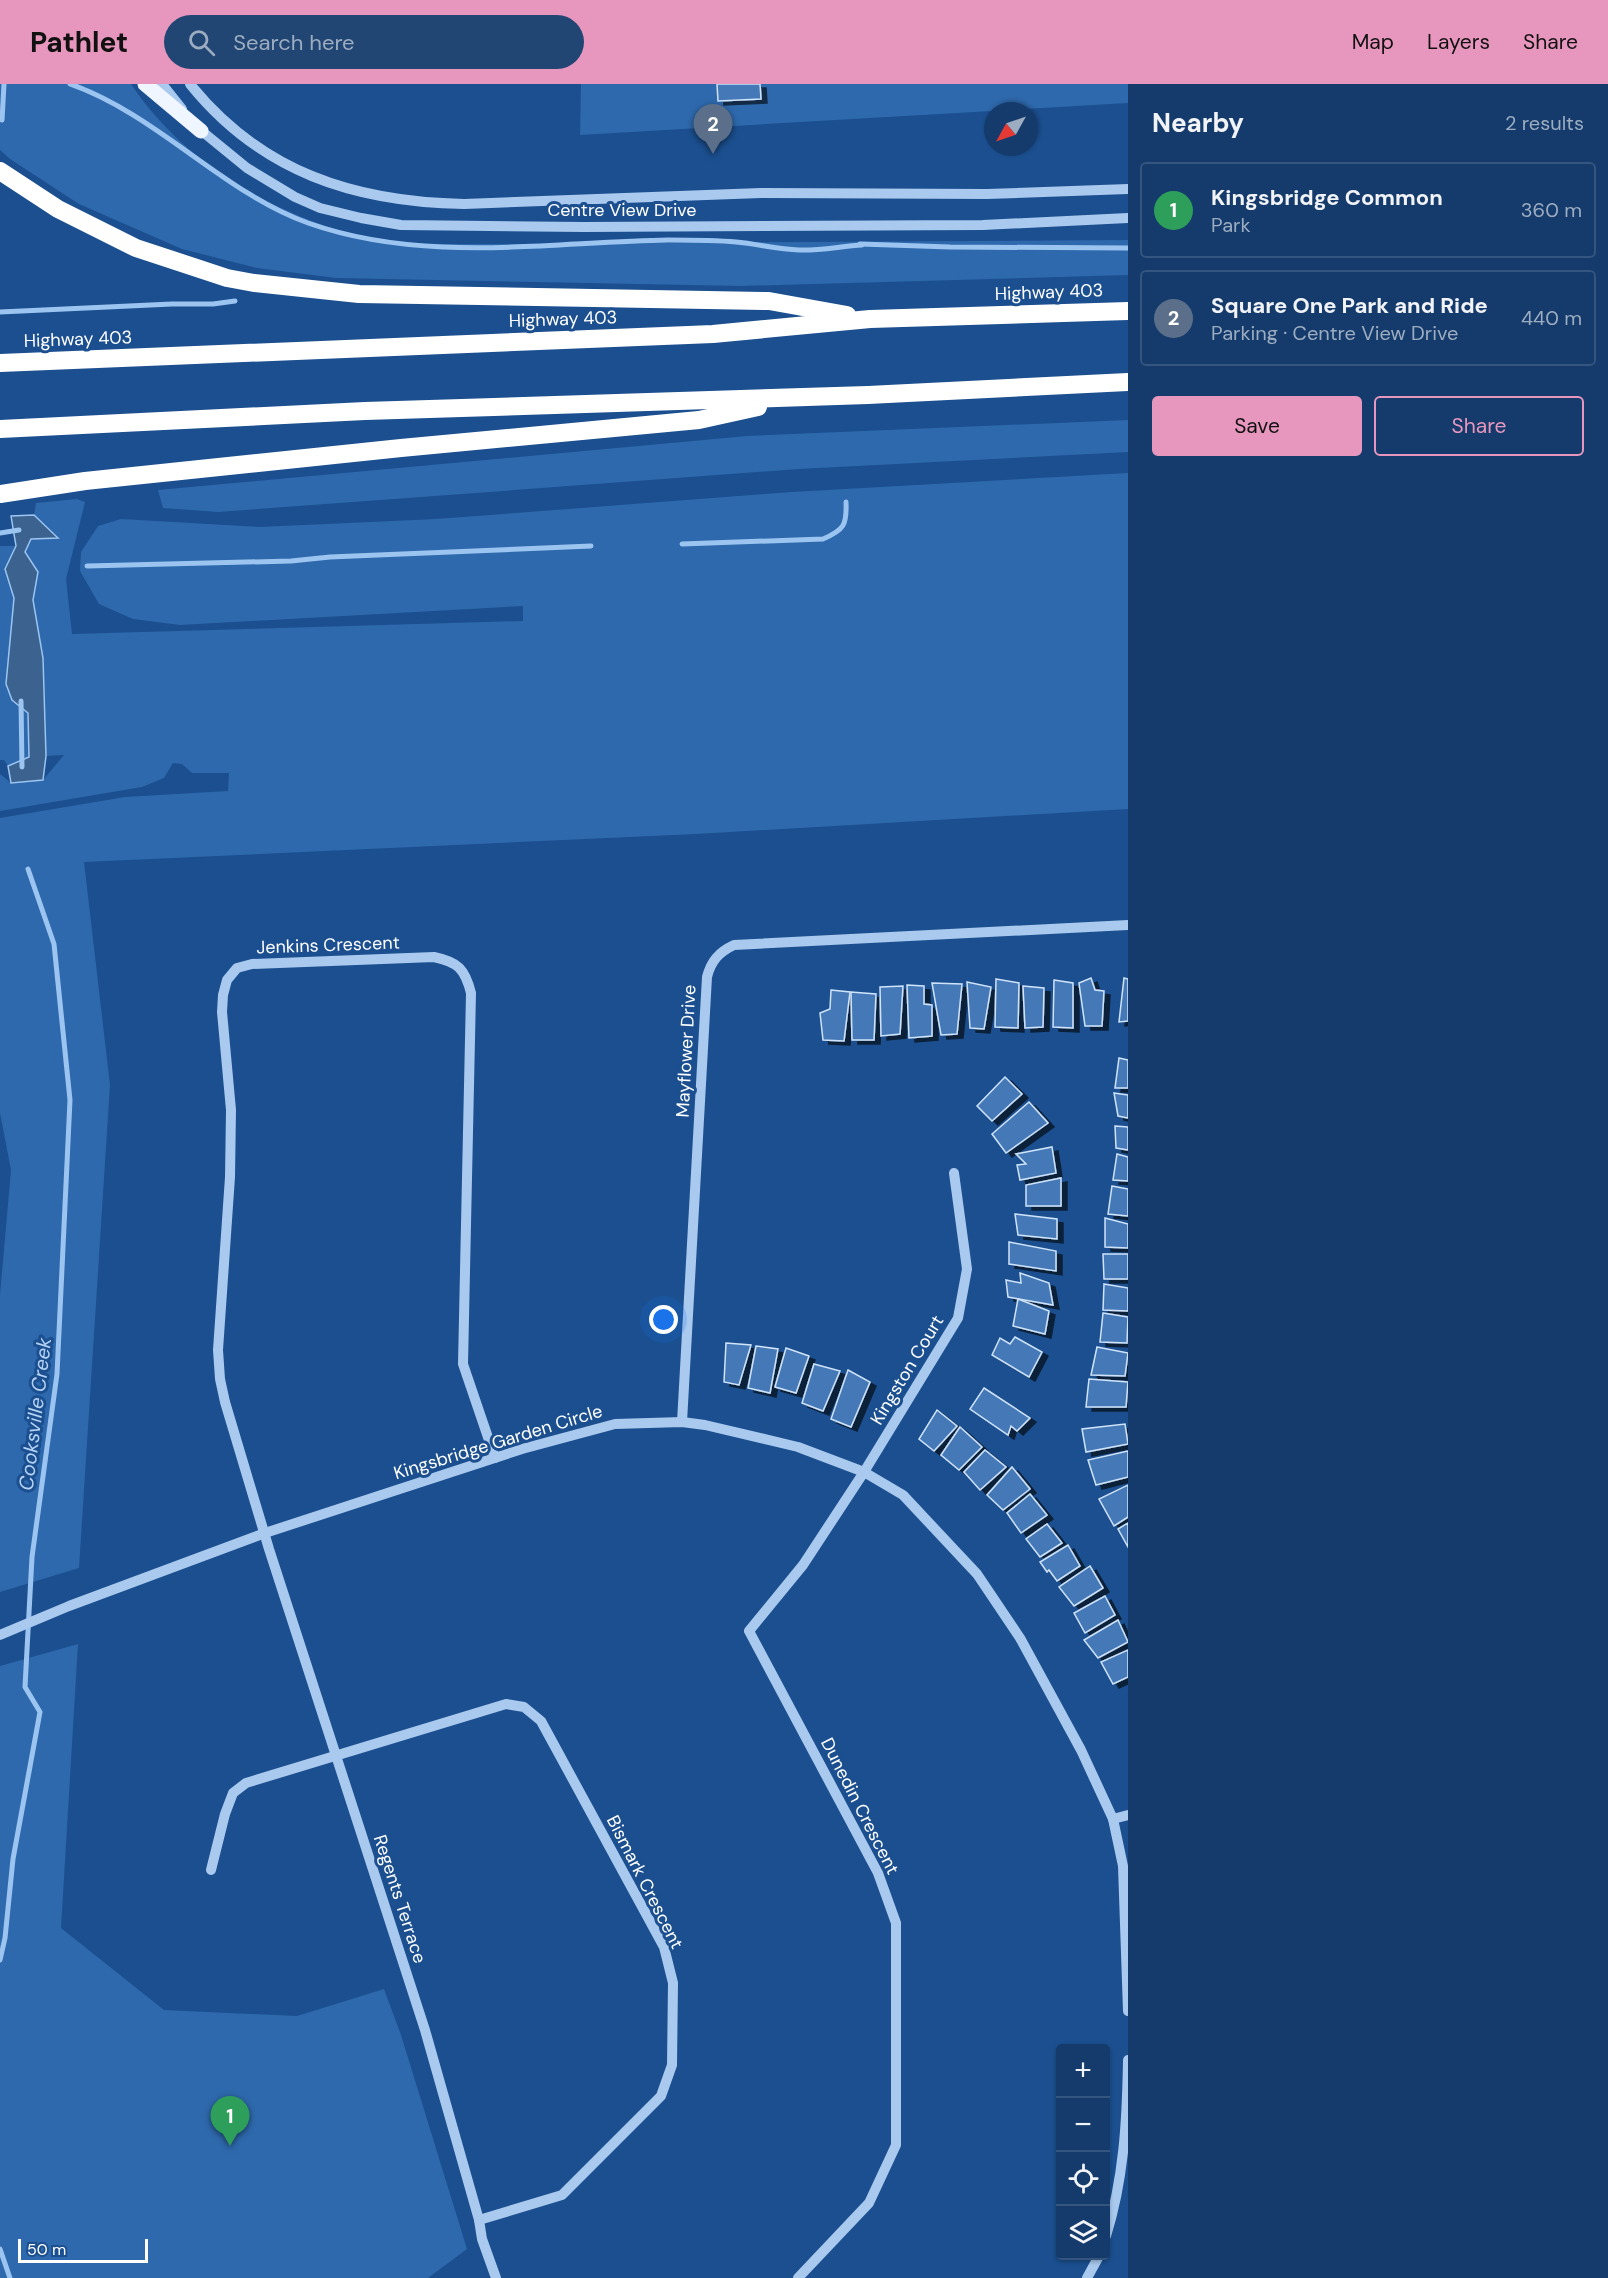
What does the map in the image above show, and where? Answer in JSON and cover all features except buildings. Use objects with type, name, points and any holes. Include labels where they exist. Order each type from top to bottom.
[{"type":"highway","points":[[0,171],[67,214],[136,249],[227,278],[254,283],[359,294],[769,301],[870,319]]},
{"type":"highway","name":"Highway 403","points":[[0,363],[701,334],[870,319],[1128,311]]},
{"type":"highway","points":[[0,429],[365,411],[802,397],[1128,382]]},
{"type":"highway","points":[[0,494],[85,481],[699,420],[802,397]]},
{"type":"main road","points":[[145,84],[201,131]]},
{"type":"street","name":"Centre View Drive","points":[[162,84],[201,131],[255,173],[295,197],[330,210],[402,225],[596,227],[971,225],[1128,218]]},
{"type":"street","name":"Centre View Drive","points":[[190,84],[226,123],[274,158],[340,187],[381,198],[419,203],[475,204],[761,193],[987,194],[1128,189]]},
{"type":"street","name":"Mayflower Drive","points":[[682,1422],[707,977],[716,956],[734,945],[1128,925]]},
{"type":"street","name":"Jenkins Crescent","points":[[265,1533],[225,1402],[220,1379],[218,1350],[230,1177],[231,1110],[223,994],[227,980],[237,968],[252,964],[434,957],[449,960],[460,968],[467,978],[471,993],[462,1364],[495,1458]]},
{"type":"street","name":"Kingston Court","points":[[864,1472],[958,1318],[967,1269],[954,1173]]},
{"type":"street","name":"Kingsbridge Garden Circle","points":[[3,1634],[69,1606],[265,1533],[495,1458],[615,1424],[682,1422],[705,1425],[798,1447],[864,1472],[903,1495],[977,1574],[1020,1638],[1081,1750],[1113,1819],[1123,1866],[1128,2011]]},
{"type":"street","name":"Dunedin Crescent","points":[[798,2278],[869,2203],[896,2145],[896,1923],[878,1873],[749,1631],[803,1565],[864,1472]]},
{"type":"street","name":"Regents Terrace","points":[[265,1533],[425,2030],[479,2220],[482,2239],[496,2278]]},
{"type":"street","name":"Bismark Crescent","points":[[211,1870],[225,1814],[233,1793],[246,1783],[506,1704],[524,1707],[541,1721],[664,1947],[673,1983],[672,2065],[661,2096],[562,2195],[479,2220]]},
{"type":"street","points":[[1113,1819],[1128,1815]]},
{"type":"street","points":[[1110,2221],[1119,2187],[1127,2116],[1128,2060]]},
{"type":"street","points":[[1088,2278],[1097,2260]]},
{"type":"shaded area","points":[[0,84],[131,84],[151,111],[174,135],[199,158],[226,177],[285,210],[365,237],[401,242],[458,244],[1128,240],[1128,275],[741,286],[336,278],[257,268],[182,249],[79,204],[10,159],[0,150]]},
{"type":"shaded area","points":[[581,84],[1128,84],[1128,103],[1038,108],[1038,102],[984,102],[984,111],[580,135]]},
{"type":"shaded area","points":[[1128,420],[1128,452],[799,469],[218,512],[163,508],[158,490],[747,436]]},
{"type":"shaded area","points":[[1128,473],[1128,809],[696,834],[84,862],[110,1085],[79,1568],[0,1592],[0,1295],[11,1170],[0,1113],[0,818],[125,797],[228,791],[229,773],[192,773],[182,764],[173,763],[164,778],[142,787],[0,811],[0,774],[11,783],[43,780],[64,755],[46,756],[43,658],[33,600],[38,572],[25,552],[31,539],[58,537],[34,515],[36,503],[77,499],[85,502],[66,579],[72,634],[523,621],[523,606],[180,625],[133,619],[99,604],[80,571],[81,552],[98,526],[121,519],[259,527],[436,519],[792,492]]},
{"type":"shaded area","points":[[34,515],[58,538],[31,539],[25,552],[38,572],[33,600],[43,658],[46,756],[43,780],[11,783],[8,766],[29,757],[28,713],[12,700],[6,684],[14,598],[5,569],[16,546],[11,516]]},
{"type":"shaded area","points":[[0,546],[16,546],[5,569],[14,598],[12,700],[28,713],[29,757],[8,766],[4,760],[0,760]]},
{"type":"shaded area","points":[[78,1644],[61,1928],[164,2010],[297,2016],[384,1989],[401,2035],[467,2249],[428,2278],[0,2278],[0,1666]]},
{"type":"waterway","name":"Cooksville Creek","points":[[2,120],[4,84]]},
{"type":"waterway","points":[[70,84],[132,114],[247,193],[308,223],[352,236],[396,243],[486,248],[668,240],[728,241],[799,250],[862,245]]},
{"type":"waterway","points":[[860,244],[1128,248]]},
{"type":"waterway","points":[[0,312],[213,304],[235,301]]},
{"type":"waterway","points":[[682,544],[823,539],[836,533],[843,526],[846,502]]},
{"type":"waterway","points":[[0,533],[19,530]]},
{"type":"waterway","points":[[87,566],[291,561],[330,557],[591,546]]},
{"type":"waterway","name":"Cooksville Creek","points":[[21,701],[22,767]]},
{"type":"waterway","name":"Cooksville Creek","points":[[0,1960],[5,1938],[13,1859],[40,1712],[25,1687],[32,1557],[57,1374],[70,1100],[54,944],[28,869]]},
{"type":"waterway","name":"Cooksville Creek","points":[[0,2249],[10,2278]]},
{"type":"place","name":"Square One Park and Ride","points":[[713,154]]},
{"type":"place","name":"Kingsbridge Common","points":[[230,2146]]}]
